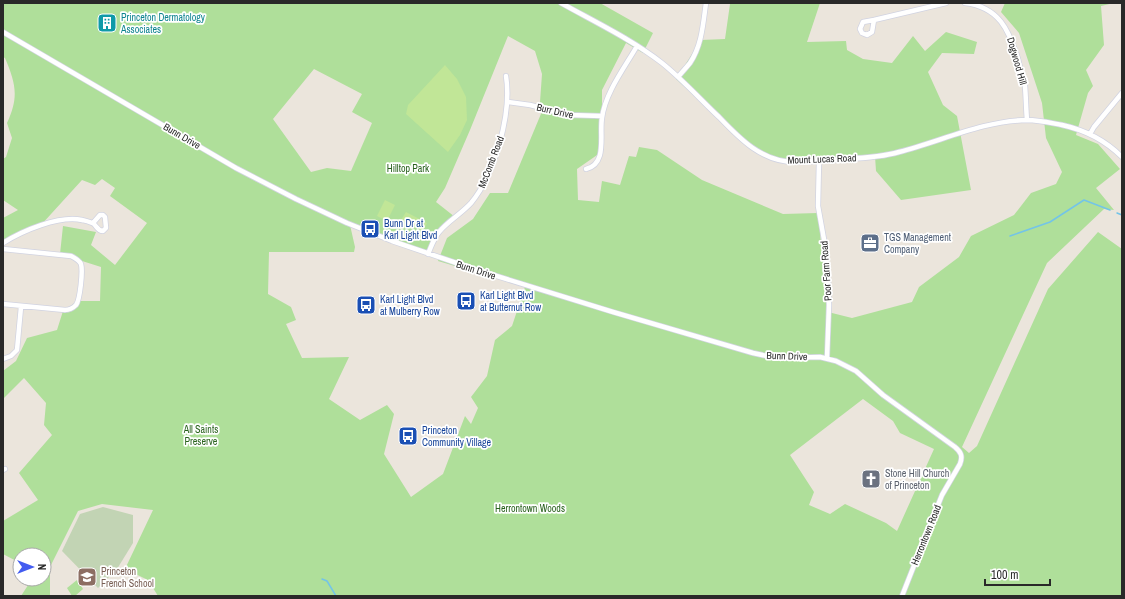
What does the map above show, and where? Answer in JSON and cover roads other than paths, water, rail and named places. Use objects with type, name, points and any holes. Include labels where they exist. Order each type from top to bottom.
[{"type":"street","name":"Mount Lucas Road","points":[[561,3],[637,46],[663,64],[742,141],[766,156],[784,161],[819,161],[886,155],[900,152],[976,127],[1027,120],[1070,127],[1090,134],[1108,144],[1122,157]]},
{"type":"street","points":[[678,77],[689,64],[699,44],[702,34],[706,3]]},
{"type":"street","points":[[874,20],[946,3]]},
{"type":"street","name":"Dogwood Hill","points":[[965,3],[976,5],[989,11],[1001,21],[1009,34],[1024,84],[1027,120]]},
{"type":"street","name":"Bunn Drive","points":[[3,32],[267,185],[347,223],[428,254],[606,310],[753,353],[784,358],[826,358],[843,363],[856,371],[887,398],[955,447],[961,454]]},
{"type":"street","points":[[586,169],[594,166],[599,160],[602,116],[609,96],[637,46]]},
{"type":"street","name":"McComb Road","points":[[428,254],[437,234],[471,203],[483,186],[499,143],[505,121],[508,102],[506,76]]},
{"type":"street","points":[[1090,134],[1122,93]]},
{"type":"street","name":"Burr Drive","points":[[508,102],[530,105],[569,115],[602,116]]},
{"type":"street","name":"Poor Farm Road","points":[[819,161],[818,206],[825,244],[829,305],[826,358]]},
{"type":"street","points":[[3,243],[19,234],[62,220],[80,220],[93,223]]},
{"type":"street","points":[[3,249],[71,256],[78,260],[81,266],[79,299],[72,308],[65,310],[3,304]]},
{"type":"street","points":[[3,360],[11,356],[16,350],[21,306]]},
{"type":"street","name":"Herrontown Road","points":[[902,596],[936,508],[961,460],[961,454]]},
{"type":"waterway","points":[[1010,236],[1050,222],[1084,200],[1110,210]]},
{"type":"waterway","points":[[1117,213],[1122,215]]},
{"type":"waterway","points":[[322,579],[327,581],[336,596]]},
{"type":"place","name":"Princeton Dermatology Associates","points":[[107,23]]},
{"type":"place","name":"Bunn Dr at Karl Light Blvd","points":[[370,229]]},
{"type":"place","name":"TGS Management Company","points":[[870,243]]},
{"type":"place","name":"Karl Light Blvd at Butternut Row","points":[[466,301]]},
{"type":"place","name":"Karl Light Blvd at Mulberry Row","points":[[366,305]]},
{"type":"place","name":"Princeton Community Village","points":[[408,436]]},
{"type":"place","name":"Stone Hill Church of Princeton","points":[[871,479]]},
{"type":"place","name":"Princeton French School","points":[[87,577]]},
{"type":"park label","name":"Hilltop Park","points":[[408,168]]},
{"type":"park label","name":"All Saints Preserve","points":[[201,434]]},
{"type":"park label","name":"Herrontown Woods","points":[[530,508]]}]
